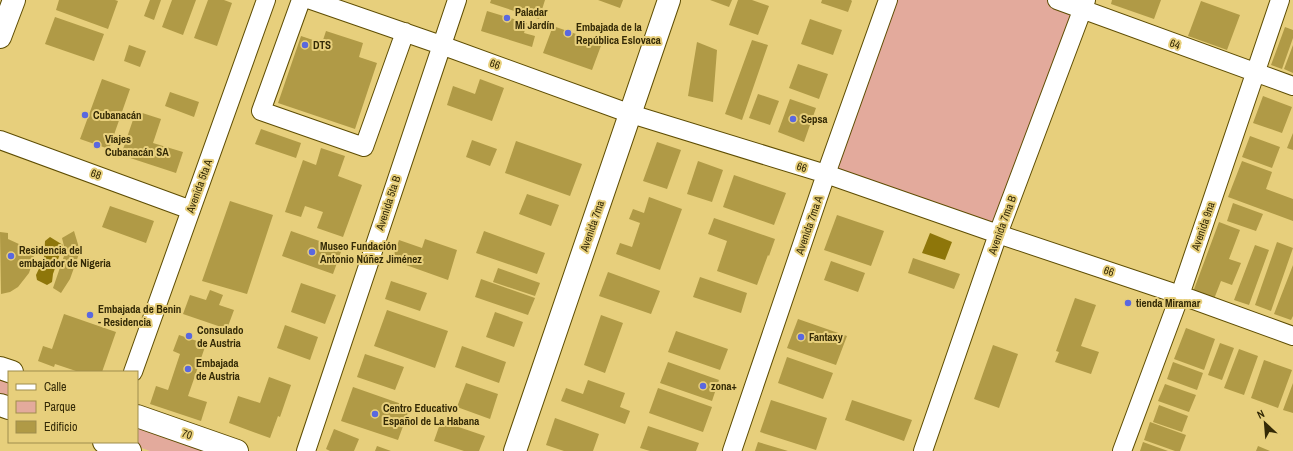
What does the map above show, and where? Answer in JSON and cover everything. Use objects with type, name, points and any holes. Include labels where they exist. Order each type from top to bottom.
[{"type":"main road","points":[[0,37],[14,0]]},
{"type":"main road","name":"Avenida 7ma","points":[[514,451],[669,0]]},
{"type":"main road","name":"70","points":[[138,416],[237,451]]},
{"type":"main road","points":[[106,445],[130,451]]},
{"type":"street","name":"Avenida 5ta A","points":[[134,371],[266,0]]},
{"type":"street","points":[[301,0],[261,111],[364,147],[405,32]]},
{"type":"street","name":"66","points":[[311,0],[405,32],[631,114],[826,174],[1180,295],[1293,336]]},
{"type":"street","name":"Avenida 5ta B","points":[[306,451],[456,0]]},
{"type":"street","name":"Avenida 7ma A","points":[[732,451],[826,174],[888,0]]},
{"type":"street","name":"64","points":[[1057,0],[1084,5],[1255,73],[1293,86]]},
{"type":"street","name":"Avenida 9na","points":[[1122,451],[1180,295],[1280,0]]},
{"type":"street","name":"Avenida 7ma B","points":[[923,451],[998,234],[1084,5]]},
{"type":"street","name":"68","points":[[0,140],[191,210]]},
{"type":"green space","points":[[888,0],[1086,0],[998,234],[826,174]]},
{"type":"green space","points":[[0,378],[8,381],[8,402],[0,398]]},
{"type":"green space","points":[[138,422],[218,451],[150,451],[128,443],[138,443]]},
{"type":"shaded area","points":[[930,233],[952,242],[945,260],[922,253]]},
{"type":"shaded area","points":[[50,237],[63,245],[53,274],[52,282],[47,285],[37,280],[36,275],[44,258],[45,241]]},
{"type":"building","points":[[59,0],[118,1],[108,29],[56,10]]},
{"type":"building","points":[[150,0],[161,0],[154,20],[144,16]]},
{"type":"building","points":[[172,0],[196,0],[183,35],[162,27]]},
{"type":"building","points":[[208,0],[224,0],[232,3],[217,46],[194,38]]},
{"type":"building","points":[[491,0],[545,0],[539,19],[490,3]]},
{"type":"building","points":[[598,0],[623,0],[620,8]]},
{"type":"building","points":[[710,0],[732,0],[729,7]]},
{"type":"building","points":[[738,0],[752,0],[769,6],[758,35],[729,25]]},
{"type":"building","points":[[822,0],[852,1],[848,12],[821,3]]},
{"type":"building","points":[[1112,0],[1161,0],[1154,19],[1111,4]]},
{"type":"building","points":[[1201,1],[1240,15],[1227,50],[1188,36]]},
{"type":"building","points":[[487,11],[527,23],[524,33],[535,36],[532,47],[481,31]]},
{"type":"building","points":[[55,17],[104,34],[94,61],[45,44]]},
{"type":"building","points":[[810,19],[842,30],[833,55],[801,44]]},
{"type":"building","points":[[553,26],[602,43],[592,70],[543,53]]},
{"type":"building","points":[[1285,27],[1293,30],[1293,38],[1282,69],[1271,65]]},
{"type":"building","points":[[326,31],[363,43],[359,57],[377,63],[355,129],[278,103],[301,36],[322,43]]},
{"type":"building","points":[[752,40],[768,45],[742,120],[725,114]]},
{"type":"building","points":[[697,42],[717,50],[713,102],[688,96]]},
{"type":"building","points":[[129,45],[146,51],[140,67],[124,61]]},
{"type":"building","points":[[1293,45],[1293,73],[1284,69]]},
{"type":"building","points":[[798,64],[828,74],[819,99],[789,88]]},
{"type":"building","points":[[102,79],[130,89],[109,149],[80,139]]},
{"type":"building","points":[[480,79],[504,88],[492,121],[447,105],[453,86],[475,94]]},
{"type":"building","points":[[170,92],[199,102],[194,117],[165,106]]},
{"type":"building","points":[[758,94],[779,101],[770,125],[749,118]]},
{"type":"building","points":[[1263,96],[1292,107],[1282,133],[1253,123]]},
{"type":"building","points":[[790,99],[816,108],[804,142],[778,132]]},
{"type":"building","points":[[136,111],[161,119],[153,143],[183,152],[176,173],[121,155]]},
{"type":"building","points":[[261,129],[301,143],[296,158],[255,144]]},
{"type":"building","points":[[1293,133],[1293,150],[1287,148]]},
{"type":"building","points":[[1250,136],[1280,147],[1272,168],[1242,157]]},
{"type":"building","points":[[472,140],[497,149],[490,166],[466,157]]},
{"type":"building","points":[[516,141],[582,164],[570,196],[505,173]]},
{"type":"building","points":[[657,142],[681,150],[667,189],[643,181]]},
{"type":"building","points":[[321,148],[345,156],[338,176],[362,185],[343,237],[317,228],[323,212],[305,206],[301,217],[285,212],[303,160],[316,165]]},
{"type":"building","points":[[698,161],[723,170],[712,202],[687,194]]},
{"type":"building","points":[[1242,161],[1272,172],[1266,189],[1293,199],[1293,221],[1228,197]]},
{"type":"building","points":[[734,175],[786,193],[774,225],[723,207]]},
{"type":"building","points":[[527,194],[559,205],[551,226],[519,214]]},
{"type":"building","points":[[649,197],[682,209],[660,270],[616,254],[620,243],[632,247],[640,223],[629,219],[633,209],[644,213]]},
{"type":"building","points":[[230,201],[273,215],[247,294],[202,281]]},
{"type":"building","points":[[1233,203],[1263,214],[1256,231],[1227,221]]},
{"type":"building","points":[[110,206],[154,221],[146,243],[102,227]]},
{"type":"building","points":[[837,215],[884,231],[871,266],[824,250]]},
{"type":"building","points":[[714,218],[775,239],[757,285],[717,271],[727,241],[708,234]]},
{"type":"building","points":[[1219,222],[1240,230],[1229,259],[1241,263],[1232,285],[1221,281],[1214,299],[1193,292]]},
{"type":"building","points":[[74,231],[80,251],[70,279],[61,293],[53,288],[65,253],[62,238]]},
{"type":"building","name":"Museo Fundación Antonio Núñez Jiménez","points":[[291,231],[342,249],[333,274],[282,256]]},
{"type":"building","points":[[484,231],[545,253],[537,274],[476,253]]},
{"type":"building","points":[[0,232],[8,233],[8,239],[32,250],[34,258],[29,273],[18,287],[10,292],[1,294]]},
{"type":"building","points":[[425,239],[457,250],[448,280],[392,260],[399,240],[422,248]]},
{"type":"building","points":[[1277,242],[1293,248],[1271,311],[1255,305]]},
{"type":"building","points":[[1255,245],[1269,250],[1249,305],[1234,300]]},
{"type":"building","points":[[913,258],[960,274],[954,289],[908,273]]},
{"type":"building","points":[[831,261],[865,273],[858,292],[824,280]]},
{"type":"building","points":[[1293,265],[1293,316],[1291,320],[1274,314]]},
{"type":"building","points":[[498,268],[540,283],[535,296],[493,282]]},
{"type":"building","points":[[608,272],[660,291],[651,314],[599,296]]},
{"type":"building","points":[[700,277],[747,293],[741,313],[693,297]]},
{"type":"building","points":[[481,279],[535,298],[528,315],[475,297]]},
{"type":"building","points":[[391,281],[427,293],[420,311],[385,299]]},
{"type":"building","points":[[301,283],[336,295],[325,324],[291,312]]},
{"type":"building","points":[[210,290],[223,295],[219,305],[234,310],[227,329],[183,314],[190,295],[206,300]]},
{"type":"building","points":[[1075,298],[1096,305],[1081,346],[1099,352],[1091,374],[1055,362],[1059,352],[1056,351]]},
{"type":"building","points":[[387,310],[448,331],[435,368],[374,346]]},
{"type":"building","points":[[495,312],[523,322],[514,347],[486,337]]},
{"type":"building","points":[[64,314],[116,332],[102,371],[76,371],[55,364],[54,367],[38,361],[43,346],[52,349]]},
{"type":"building","points":[[601,315],[623,323],[605,373],[584,365]]},
{"type":"building","points":[[798,319],[847,336],[836,365],[787,348]]},
{"type":"building","points":[[285,325],[318,337],[310,360],[277,348]]},
{"type":"building","points":[[1186,328],[1215,339],[1204,370],[1174,359]]},
{"type":"building","points":[[676,331],[728,349],[720,370],[668,352]]},
{"type":"building","points":[[179,335],[206,344],[188,396],[207,402],[201,421],[150,404],[156,386],[168,390],[180,354],[173,351]]},
{"type":"building","points":[[1220,343],[1234,348],[1222,380],[1208,375]]},
{"type":"building","points":[[993,345],[1018,354],[999,408],[974,399]]},
{"type":"building","points":[[462,346],[506,362],[499,383],[455,367]]},
{"type":"building","points":[[1239,349],[1258,356],[1244,395],[1224,388]]},
{"type":"building","points":[[365,354],[404,367],[395,390],[357,377]]},
{"type":"building","points":[[787,357],[833,373],[823,399],[778,383]]},
{"type":"building","points":[[1264,360],[1292,370],[1278,408],[1251,398]]},
{"type":"building","points":[[668,362],[719,380],[712,401],[660,383]]},
{"type":"building","points":[[1173,362],[1203,373],[1197,390],[1167,379]]},
{"type":"building","points":[[269,377],[291,385],[280,417],[278,416],[270,438],[229,423],[238,396],[260,403]]},
{"type":"building","points":[[588,380],[625,393],[620,407],[630,411],[625,424],[561,401],[566,388],[583,394]]},
{"type":"building","points":[[466,383],[498,394],[490,419],[457,407]]},
{"type":"building","points":[[1293,383],[1293,413],[1283,410]]},
{"type":"building","points":[[1165,384],[1196,395],[1189,412],[1158,401]]},
{"type":"building","name":"Centro Educativo Español de La Habana","points":[[353,387],[410,407],[398,440],[341,421]]},
{"type":"building","points":[[658,388],[712,407],[703,432],[649,413]]},
{"type":"building","points":[[771,400],[827,418],[816,450],[760,432]]},
{"type":"building","points":[[852,400],[912,420],[904,441],[845,420]]},
{"type":"building","points":[[1159,405],[1188,416],[1182,432],[1153,422]]},
{"type":"building","points":[[555,418],[599,434],[593,451],[564,451],[546,445]]},
{"type":"building","points":[[441,421],[485,436],[479,451],[464,451],[434,441]]},
{"type":"building","points":[[1150,422],[1186,435],[1180,451],[1175,451],[1144,440]]},
{"type":"building","points":[[648,426],[699,443],[696,451],[650,451],[640,448]]},
{"type":"building","points":[[334,429],[359,439],[354,451],[330,451],[326,449]]},
{"type":"building","points":[[758,442],[788,451],[755,451]]},
{"type":"building","points":[[1143,442],[1168,451],[1140,451]]},
{"type":"building","points":[[377,446],[391,451],[375,451]]},
{"type":"building","points":[[1258,446],[1270,451],[1256,451]]},
{"type":"place","name":"Paladar Mi Jardín","points":[[507,18]]},
{"type":"place","name":"Embajada de la República Eslovaca","points":[[568,33]]},
{"type":"place","name":"DTS","points":[[305,45]]},
{"type":"place","name":"Cubanacán","points":[[85,115]]},
{"type":"place","name":"Sepsa","points":[[793,119]]},
{"type":"place","name":"Viajes Cubanacán SA","points":[[97,145]]},
{"type":"place","name":"Museo Fundación Antonio Núñez Jiménez","points":[[312,252]]},
{"type":"place","name":"Residencia del embajador de Nigeria","points":[[11,256]]},
{"type":"place","name":"tienda Miramar","points":[[1128,303]]},
{"type":"place","name":"Embajada de Benin - Residencia","points":[[90,315]]},
{"type":"place","name":"Consulado de Austria","points":[[189,336]]},
{"type":"place","name":"Fantaxy","points":[[801,337]]},
{"type":"place","name":"Embajada de Austria","points":[[188,369]]},
{"type":"place","name":"zona+","points":[[703,386]]},
{"type":"place","name":"Centro Educativo Español de La Habana","points":[[375,414]]}]
